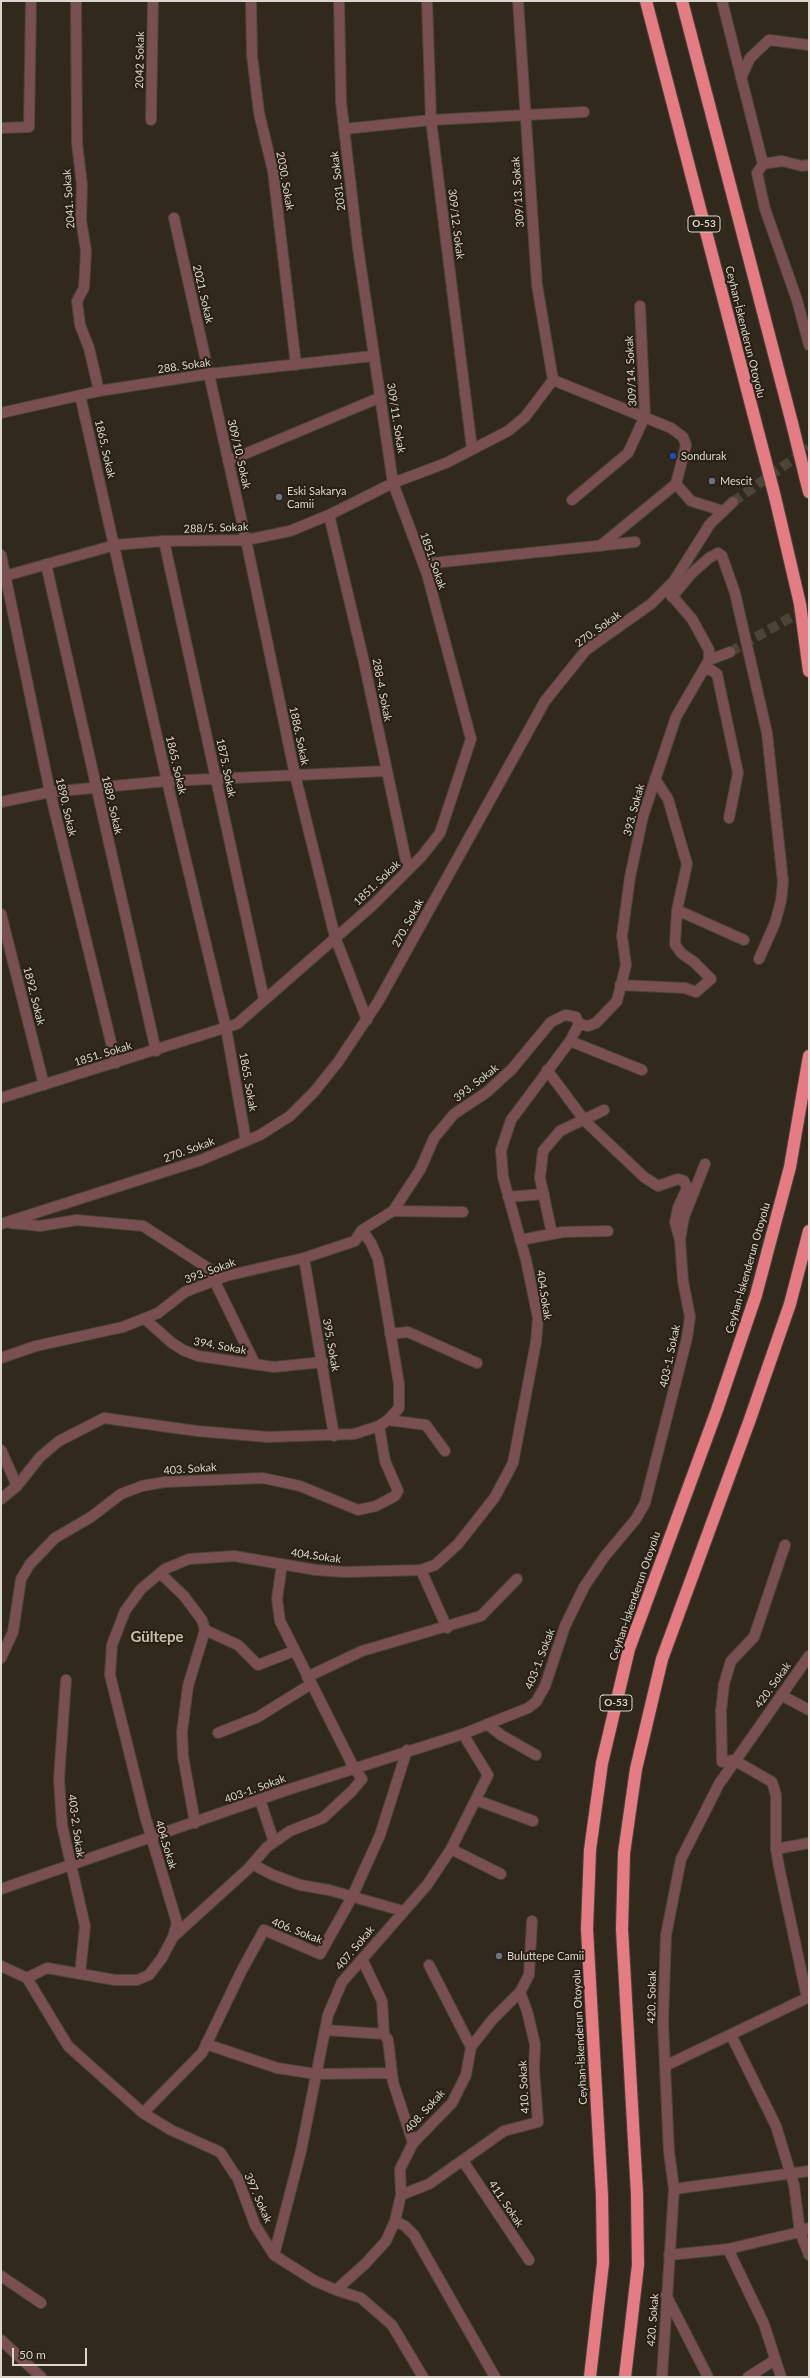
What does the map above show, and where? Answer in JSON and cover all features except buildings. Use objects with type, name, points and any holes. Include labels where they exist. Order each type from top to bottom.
[{"type":"highway","name":"Ceyhan-İskenderun Otoyolu","points":[[646,1],[776,497],[800,604],[809,671]]},
{"type":"highway","name":"Ceyhan-İskenderun Otoyolu","points":[[682,1],[809,492]]},
{"type":"highway","name":"Ceyhan-İskenderun Otoyolu","points":[[590,2377],[603,2263],[602,2196],[587,1929],[590,1850],[602,1763],[629,1649],[717,1410],[756,1294],[790,1168],[809,1056]]},
{"type":"highway","points":[[625,2377],[638,2265],[636,2194],[622,1929],[624,1853],[636,1769],[662,1659],[749,1422],[790,1304],[809,1231]]},
{"type":"street","points":[[1,128],[29,127],[31,1]]},
{"type":"street","name":"2041. Sokak","points":[[76,1],[77,143],[82,185],[81,220],[86,251],[84,288],[77,301],[80,326],[89,348],[99,391]]},
{"type":"street","name":"2042 Sokak","points":[[151,120],[153,1]]},
{"type":"street","name":"2030. Sokak","points":[[251,1],[252,55],[259,113],[273,171],[296,365]]},
{"type":"street","name":"2031. Sokak","points":[[339,1],[340,102],[373,356]]},
{"type":"street","name":"309/12. Sokak","points":[[427,1],[431,120],[472,450]]},
{"type":"street","name":"309/13. Sokak","points":[[518,1],[524,115],[537,285],[553,380]]},
{"type":"street","points":[[722,1],[763,164]]},
{"type":"street","points":[[741,78],[750,58],[769,40],[809,45]]},
{"type":"street","points":[[344,129],[431,120],[584,112]]},
{"type":"street","points":[[809,165],[802,166],[782,161],[763,164],[757,173],[765,209],[796,300],[809,345]]},
{"type":"street","name":"2021. Sokak","points":[[174,218],[208,374]]},
{"type":"street","name":"309/14. Sokak","points":[[572,500],[628,453],[645,416],[640,306]]},
{"type":"street","name":"288. Sokak","points":[[1,413],[99,391],[208,374],[373,356]]},
{"type":"street","name":"309/11. Sokak","points":[[373,356],[381,397],[393,483]]},
{"type":"street","name":"309/10. Sokak","points":[[208,374],[246,540]]},
{"type":"street","points":[[553,380],[645,416],[671,428],[683,437],[686,445],[676,484],[600,546]]},
{"type":"street","name":"288/5. Sokak","points":[[5,576],[115,545],[164,541],[246,540],[290,531],[329,515],[393,483],[446,462],[508,431],[525,417],[553,380]]},
{"type":"street","name":"1865. Sokak","points":[[80,395],[167,781],[226,1028],[246,1141]]},
{"type":"street","points":[[228,461],[381,397]]},
{"type":"street","name":"1851. Sokak","points":[[1,1096],[44,1085],[156,1051],[237,1024],[373,905],[408,870],[440,833],[470,739],[451,659],[423,564],[393,483]]},
{"type":"street","points":[[676,484],[690,501],[723,511]]},
{"type":"street","name":"270. Sokak","points":[[3,1224],[201,1160],[260,1135],[290,1116],[314,1092],[367,1020],[544,701],[586,650],[669,593],[674,581],[710,524],[733,502]]},
{"type":"street","name":"288-4. Sokak","points":[[329,515],[364,662],[408,870]]},
{"type":"street","name":"1886. Sokak","points":[[246,540],[295,774],[335,937],[367,1020]]},
{"type":"street","name":"1875. Sokak","points":[[164,541],[264,999]]},
{"type":"street","points":[[423,564],[635,542]]},
{"type":"street","points":[[730,652],[709,660],[709,650],[692,619],[669,593],[709,558],[718,553],[722,556],[735,593],[767,733],[782,882],[781,901],[774,923],[759,959]]},
{"type":"street","name":"1890. Sokak","points":[[1,555],[50,792],[116,1063]]},
{"type":"street","name":"1889. Sokak","points":[[46,564],[156,1051]]},
{"type":"street","name":"393. Sokak","points":[[1,1358],[36,1346],[123,1327],[158,1313],[185,1292],[215,1282],[226,1276],[304,1258],[355,1241],[362,1230],[393,1211],[420,1170],[434,1138],[454,1114],[487,1092],[512,1069],[551,1022],[565,1015],[576,1018],[579,1024],[588,1026],[596,1024],[616,1001],[626,965],[622,936],[630,878],[643,816],[676,717],[709,660]]},
{"type":"street","points":[[704,669],[711,670],[716,674],[738,773],[729,818]]},
{"type":"street","points":[[1,802],[50,792],[167,781],[386,770]]},
{"type":"street","points":[[620,986],[685,988],[696,992],[711,979],[694,962],[681,952],[675,944],[677,910],[687,864],[668,800],[655,779]]},
{"type":"street","points":[[677,910],[744,940]]},
{"type":"street","name":"1892. Sokak","points":[[1,914],[44,1085]]},
{"type":"street","name":"404.Sokak","points":[[26,1978],[46,1968],[115,1980],[137,1980],[149,1975],[162,1958],[177,1923],[152,1838],[110,1675],[112,1645],[124,1611],[141,1589],[160,1574],[189,1559],[234,1556],[345,1572],[421,1570],[435,1565],[458,1544],[495,1497],[513,1463],[536,1342],[538,1318],[520,1240],[503,1177],[501,1150],[511,1120],[570,1041],[579,1024]]},
{"type":"street","points":[[570,1041],[642,1070]]},
{"type":"street","points":[[547,1070],[585,1121],[635,1170],[655,1186],[664,1186],[678,1178],[684,1181],[687,1188],[678,1208],[675,1222],[676,1232],[680,1240]]},
{"type":"street","points":[[552,1234],[540,1178],[543,1151],[560,1131],[585,1121],[604,1110]]},
{"type":"street","name":"403-1. Sokak","points":[[1,1889],[70,1867],[407,1750],[463,1734],[528,1708],[536,1702],[545,1686],[565,1626],[584,1587],[605,1556],[636,1519],[645,1503],[687,1338],[690,1317],[683,1281],[680,1240],[684,1216],[705,1164]]},
{"type":"street","points":[[508,1197],[544,1194]]},
{"type":"street","points":[[393,1211],[463,1212]]},
{"type":"street","name":"394. Sokak","points":[[3,1224],[40,1226],[77,1220],[143,1226],[211,1270],[215,1282],[255,1364]]},
{"type":"street","points":[[1,1499],[17,1486],[40,1457],[59,1441],[104,1418],[197,1431],[260,1436],[334,1436],[354,1434],[379,1426],[388,1420],[399,1408],[399,1384],[378,1259],[371,1243],[362,1230]]},
{"type":"street","points":[[520,1240],[552,1234],[608,1231]]},
{"type":"street","name":"395. Sokak","points":[[304,1258],[334,1436]]},
{"type":"street","name":"394. Sokak","points":[[145,1319],[183,1350],[209,1358],[274,1367],[322,1362]]},
{"type":"street","points":[[390,1334],[408,1332],[477,1363]]},
{"type":"street","points":[[388,1420],[426,1425],[445,1451]]},
{"type":"street","name":"403. Sokak","points":[[1,1658],[13,1632],[21,1579],[30,1564],[55,1538],[91,1516],[121,1494],[142,1486],[165,1482],[263,1478],[300,1486],[358,1510],[376,1506],[395,1496],[398,1491],[385,1461],[379,1426]]},
{"type":"street","points":[[1,1450],[17,1486]]},
{"type":"street","points":[[665,2066],[808,1998],[776,1849],[776,1795],[772,1782],[734,1760],[722,1762],[721,1711],[724,1684],[731,1660],[754,1636],[785,1545]]},
{"type":"street","points":[[172,1937],[274,1842],[290,1831],[323,1818],[362,1779],[354,1768],[280,1621],[277,1609],[282,1564]]},
{"type":"street","points":[[421,1570],[447,1628]]},
{"type":"street","points":[[160,1574],[184,1596],[202,1620],[205,1630],[188,1686],[182,1732],[183,1756],[195,1823]]},
{"type":"street","points":[[218,1733],[258,1717],[309,1681],[362,1651],[447,1628],[481,1616],[518,1578]]},
{"type":"street","points":[[205,1630],[238,1645],[258,1665],[294,1651]]},
{"type":"street","name":"420. Sokak","points":[[662,2377],[666,2295],[674,2189],[665,2066],[666,1935],[682,1859],[719,1784],[734,1760],[809,1656]]},
{"type":"street","name":"403-2. Sokak","points":[[66,1680],[59,1779],[62,1825],[70,1867],[85,1926],[80,1974]]},
{"type":"street","points":[[781,1694],[809,1710]]},
{"type":"street","points":[[487,1724],[501,1735],[536,1755]]},
{"type":"street","name":"407. Sokak","points":[[274,2255],[302,2151],[328,2015],[342,1982],[402,1911],[427,1885],[451,1849],[488,1775],[463,1734]]},
{"type":"street","name":"406. Sokak","points":[[143,2113],[187,2071],[202,2053],[242,1970],[264,1930],[320,1954],[352,1897],[380,1835],[407,1750]]},
{"type":"street","points":[[260,1800],[274,1842]]},
{"type":"street","points":[[476,1800],[533,1821]]},
{"type":"street","points":[[776,1849],[809,1843]]},
{"type":"street","points":[[451,1849],[501,1874]]},
{"type":"street","points":[[252,1864],[273,1875],[300,1885],[352,1897],[402,1911]]},
{"type":"street","name":"408. Sokak","points":[[336,2290],[386,2242],[395,2221],[401,2195],[400,2168],[413,2143],[452,2103],[466,2075],[472,2047],[492,2020],[520,1992],[529,1975],[532,1921]]},
{"type":"street","points":[[362,1959],[382,2001],[384,2034],[388,2040],[391,2073],[413,2143]]},
{"type":"street","points":[[429,1965],[472,2047]]},
{"type":"street","points":[[1,1966],[26,1978]]},
{"type":"street","name":"397. Sokak","points":[[26,1978],[68,2046],[143,2113],[171,2130],[220,2152],[238,2179],[255,2225],[274,2255],[336,2290],[361,2298],[392,2325],[423,2377]]},
{"type":"street","name":"410. Sokak","points":[[401,2195],[429,2184],[504,2132],[538,2122],[534,2070],[535,2044],[527,2011],[520,1992]]},
{"type":"street","points":[[325,2030],[384,2034]]},
{"type":"street","points":[[731,2035],[776,2126],[791,2174],[805,2230],[809,2255]]},
{"type":"street","points":[[206,2044],[277,2068],[316,2074],[391,2073]]},
{"type":"street","name":"411. Sokak","points":[[463,2161],[529,2260]]},
{"type":"street","points":[[674,2189],[809,2171]]},
{"type":"street","points":[[395,2221],[405,2226],[414,2235],[495,2377]]},
{"type":"street","points":[[669,2256],[728,2249],[805,2230]]},
{"type":"street","points":[[728,2249],[764,2324],[781,2377]]},
{"type":"street","points":[[1,2276],[41,2303]]},
{"type":"street","points":[[666,2295],[708,2377]]},
{"type":"street","points":[[1,2340],[41,2377]]},
{"type":"street","points":[[748,2377],[776,2360]]},
{"type":"tunnel","points":[[733,502],[809,448]]},
{"type":"tunnel","points":[[730,652],[809,607]]},
{"type":"place","name":"Sondurak","points":[[673,456]]},
{"type":"place","name":"Mescit","points":[[712,481]]},
{"type":"place","name":"Eski Sakarya Camii","points":[[279,497]]},
{"type":"place","name":"Buluttepe Camii","points":[[499,1956]]},
{"type":"district","name":"Gültepe","points":[[157,1637]]}]
